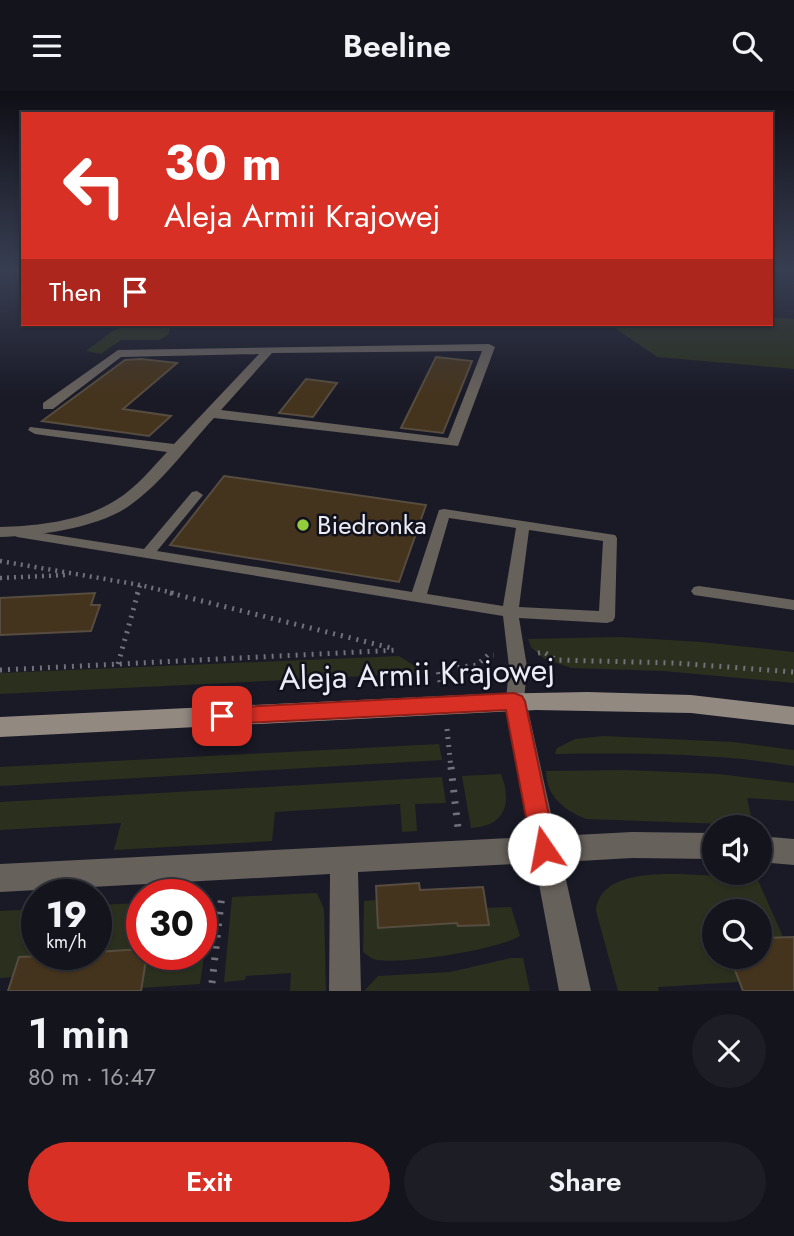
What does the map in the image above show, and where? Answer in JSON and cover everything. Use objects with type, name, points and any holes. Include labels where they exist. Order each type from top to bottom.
[{"type":"street","points":[[48,406],[118,354],[489,348],[453,443],[210,413]]},
{"type":"street","points":[[0,532],[17,533],[59,524],[118,506],[142,488],[269,350]]},
{"type":"street","points":[[35,430],[179,449]]},
{"type":"street","points":[[514,701],[575,991]]},
{"type":"street","name":"Aleja Armii Krajowej","points":[[0,727],[514,701],[610,701],[709,706],[794,716]]},
{"type":"street","points":[[0,878],[544,849],[632,845],[702,846]]},
{"type":"street","points":[[772,850],[794,852]]},
{"type":"street","points":[[344,860],[345,991]]},
{"type":"lane","points":[[147,554],[197,495]]},
{"type":"lane","points":[[17,533],[418,598],[510,612],[607,617],[610,538],[443,513],[418,598]]},
{"type":"lane","points":[[514,701],[518,667],[510,612],[523,524]]},
{"type":"lane","points":[[699,591],[794,605]]},
{"type":"path","points":[[0,561],[140,585],[398,650],[0,670]]},
{"type":"path","points":[[0,578],[76,575]]},
{"type":"path","points":[[118,664],[140,585]]},
{"type":"path","points":[[515,654],[544,652],[556,660],[659,660],[794,672]]},
{"type":"path","points":[[212,983],[226,866]]},
{"type":"green space","points":[[773,317],[794,319],[794,369],[657,357],[612,326],[773,326]]},
{"type":"green space","points":[[125,326],[171,326],[168,335],[159,340],[121,340],[101,354],[86,351],[114,330]]},
{"type":"green space","points":[[620,637],[794,652],[794,683],[663,671],[571,668],[543,658],[531,647],[528,639]]},
{"type":"green space","points":[[399,656],[426,673],[0,694],[0,673]]},
{"type":"green space","points":[[603,736],[733,742],[794,750],[794,766],[705,756],[555,754],[557,748],[575,739]]},
{"type":"green space","points":[[439,744],[442,760],[0,786],[0,767]]},
{"type":"green space","points":[[626,770],[718,774],[794,783],[794,801],[747,798],[751,815],[702,815],[702,823],[586,819],[570,811],[553,795],[546,771]]},
{"type":"green space","points":[[501,774],[506,794],[503,811],[492,823],[471,828],[462,776]]},
{"type":"green space","points":[[442,777],[446,803],[415,804],[417,831],[402,832],[400,804],[275,812],[272,841],[114,850],[121,823],[0,830],[0,802]]},
{"type":"green space","points":[[656,874],[702,875],[702,885],[760,885],[766,899],[702,899],[702,969],[734,969],[739,982],[658,987],[659,991],[618,991],[596,911],[599,899],[607,889],[617,883],[629,878]]},
{"type":"green space","points":[[317,893],[324,909],[326,991],[290,991],[291,973],[246,976],[245,980],[224,982],[232,897]]},
{"type":"green space","points":[[376,900],[378,928],[422,925],[456,917],[458,926],[489,925],[486,908],[511,907],[520,936],[492,946],[450,955],[409,960],[376,960],[363,952],[364,901]]},
{"type":"green space","points":[[112,904],[126,904],[126,950],[112,951]]},
{"type":"green space","points":[[21,910],[21,957],[13,977],[0,978],[0,911]]},
{"type":"green space","points":[[772,912],[783,937],[772,937]]},
{"type":"green space","points":[[511,958],[523,958],[530,991],[364,991],[378,976],[450,972]]},
{"type":"green space","points":[[144,970],[202,970],[200,984],[141,988]]},
{"type":"building","points":[[436,357],[472,361],[443,433],[401,428]]},
{"type":"building","points":[[125,360],[177,363],[123,409],[171,416],[149,436],[42,421]]},
{"type":"building","points":[[306,379],[337,383],[313,417],[279,413]]},
{"type":"building","name":"Biedronka","points":[[224,476],[426,505],[399,582],[170,545]]},
{"type":"building","points":[[95,593],[91,605],[100,605],[91,631],[0,635],[0,598]]},
{"type":"building","points":[[419,883],[420,890],[483,887],[489,925],[458,926],[457,923],[378,928],[376,886]]},
{"type":"building","points":[[794,937],[794,991],[743,991],[735,969],[772,969],[772,938]]},
{"type":"building","points":[[126,950],[126,970],[144,970],[141,991],[8,991],[19,957],[21,970],[112,970],[112,951]]},
{"type":"place","name":"Biedronka","points":[[303,525]]},
{"type":"route","points":[[222,716],[514,701],[544,849]]}]
